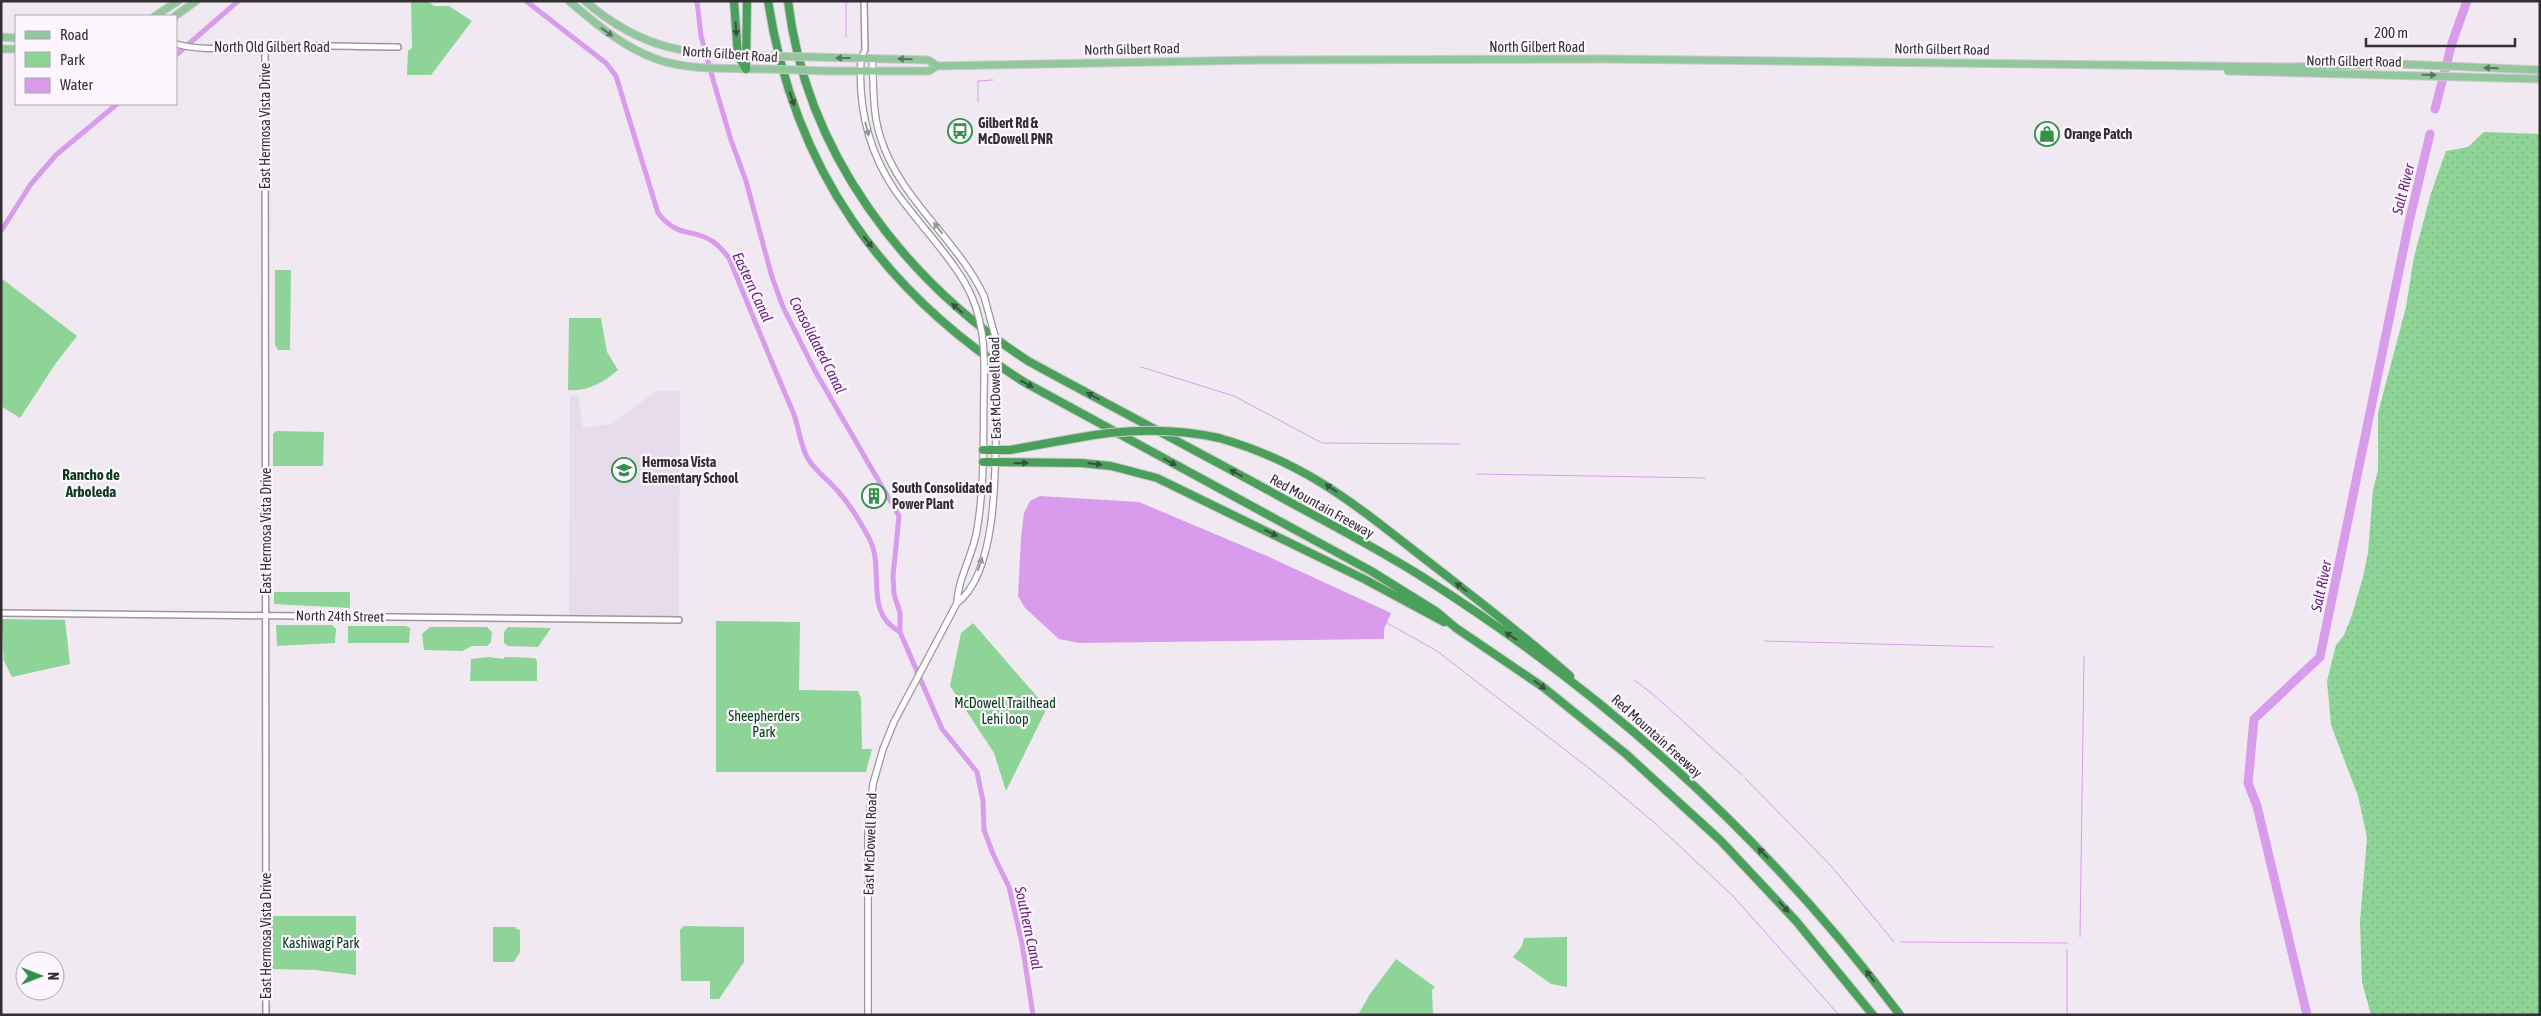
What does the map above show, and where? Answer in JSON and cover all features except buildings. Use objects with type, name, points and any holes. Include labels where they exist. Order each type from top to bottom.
[{"type":"highway","points":[[734,1],[738,56],[746,69]]},
{"type":"highway","points":[[746,1],[746,69]]},
{"type":"highway","points":[[768,1],[782,68],[809,146],[859,230],[885,265],[918,302],[975,350],[1024,382],[1370,571],[1437,612],[1456,628]]},
{"type":"highway","name":"Red Mountain Freeway","points":[[788,1],[797,46],[810,93],[830,142],[864,204],[900,252],[953,304],[987,333],[1028,361],[1297,506],[1421,576],[1518,640],[1552,669],[1592,696],[1717,807],[1767,857],[1864,968],[1900,1015]]},
{"type":"highway","points":[[983,450],[1010,450],[1105,432],[1136,430],[1186,432],[1219,438],[1271,455],[1322,481],[1524,635],[1592,696]]},
{"type":"highway","points":[[983,462],[1081,463],[1111,466],[1157,478],[1366,580],[1456,628],[1513,665],[1580,717],[1626,754],[1720,840],[1796,921],[1873,1015]]},
{"type":"main road","points":[[156,15],[178,1]]},
{"type":"main road","points":[[176,15],[196,1]]},
{"type":"main road","name":"North Gilbert Road","points":[[569,1],[602,29],[624,43],[658,59],[696,66],[860,72],[929,72],[937,66]]},
{"type":"main road","name":"North Gilbert Road","points":[[586,1],[629,33],[665,47],[691,53],[738,56],[928,60],[937,66],[1103,62],[1586,59],[2289,67],[2398,64],[2540,70]]},
{"type":"main road","points":[[1,38],[15,38]]},
{"type":"main road","points":[[1,49],[15,49]]},
{"type":"main road","name":"East McDowell Road","points":[[861,58],[860,72],[867,129],[878,162],[895,190],[965,283],[976,306],[982,328],[985,353],[983,462],[977,533],[966,571],[957,590],[957,603]]},
{"type":"main road","name":"East McDowell Road","points":[[868,1015],[868,829],[871,798],[883,749],[912,687],[957,603],[968,595],[988,538],[994,502],[996,402],[996,340],[984,296],[961,257],[904,184],[885,150],[875,111],[872,58]]},
{"type":"main road","name":"North Gilbert Road","points":[[2138,64],[2209,71],[2540,79]]},
{"type":"street","name":"East McDowell Road","points":[[861,58],[865,50],[864,1]]},
{"type":"street","name":"North Old Gilbert Road","points":[[178,44],[265,47],[398,47]]},
{"type":"street","name":"East Hermosa Vista Drive","points":[[265,47],[266,1015]]},
{"type":"street","points":[[865,50],[872,58]]},
{"type":"street","name":"North 24th Street","points":[[1,613],[679,620]]},
{"type":"shaded area","name":"Hermosa Vista Elementary School","points":[[656,391],[680,391],[679,620],[569,620],[570,396],[578,395],[583,428],[611,424]]},
{"type":"green space","points":[[411,1],[428,1],[434,6],[449,6],[472,21],[431,75],[407,75],[408,51],[412,48]]},
{"type":"green space","points":[[2484,132],[2540,134],[2540,1015],[2371,1015],[2362,982],[2360,922],[2367,837],[2358,796],[2331,725],[2327,681],[2336,645],[2344,635],[2352,615],[2363,577],[2368,553],[2373,490],[2378,470],[2378,413],[2406,307],[2414,257],[2431,193],[2446,151],[2468,147]]},
{"type":"green space","points":[[275,270],[291,270],[290,350],[278,350],[275,345]]},
{"type":"green space","points":[[1,278],[77,336],[56,363],[20,418],[1,406]]},
{"type":"green space","points":[[569,318],[601,318],[607,352],[618,370],[601,382],[588,388],[568,390]]},
{"type":"green space","points":[[276,431],[324,432],[323,466],[273,466],[273,434]]},
{"type":"green space","points":[[274,592],[350,592],[350,608],[274,604]]},
{"type":"green space","points":[[1,619],[65,620],[70,664],[12,677],[4,661]]},
{"type":"green space","name":"Sheepherders Park","points":[[716,621],[800,622],[799,690],[858,691],[861,698],[862,749],[872,749],[866,772],[716,772]]},
{"type":"green space","name":"McDowell Trailhead Lehi loop","points":[[973,623],[1047,708],[1006,791],[994,753],[950,686],[961,633]]},
{"type":"green space","points":[[276,625],[332,625],[336,629],[335,643],[277,646]]},
{"type":"green space","points":[[348,626],[406,626],[410,628],[409,643],[348,643]]},
{"type":"green space","points":[[430,627],[487,627],[492,632],[491,642],[487,646],[472,646],[462,651],[424,650],[422,634]]},
{"type":"green space","points":[[508,627],[551,628],[538,647],[508,646],[504,643],[504,632]]},
{"type":"green space","points":[[489,657],[503,659],[505,657],[535,658],[537,661],[537,681],[470,681],[471,659]]},
{"type":"green space","name":"Kashiwagi Park","points":[[266,916],[356,916],[356,975],[315,970],[267,969]]},
{"type":"green space","points":[[684,926],[744,927],[744,962],[719,999],[710,999],[710,981],[681,981],[680,930]]},
{"type":"green space","points":[[493,927],[516,927],[516,929],[520,930],[520,952],[514,962],[493,962]]},
{"type":"green space","points":[[1567,937],[1567,987],[1551,984],[1513,957],[1522,946],[1524,938]]},
{"type":"green space","points":[[1396,959],[1435,987],[1432,990],[1433,1015],[1358,1015],[1370,994]]},
{"type":"water","points":[[1040,496],[1139,502],[1267,556],[1391,613],[1384,629],[1384,639],[1080,643],[1059,639],[1025,608],[1018,596],[1024,513],[1030,501]]},
{"type":"waterway","name":"Eastern Canal","points":[[178,53],[238,1]]},
{"type":"waterway","name":"Eastern Canal","points":[[526,1],[606,63],[616,76],[658,213],[673,227],[712,241],[729,258],[793,412],[805,454],[814,467],[846,500],[870,540],[876,565],[878,602],[882,614],[889,624],[900,632]]},
{"type":"waterway","name":"Consolidated Canal","points":[[697,1],[701,36],[714,83],[731,140],[746,181],[772,277],[783,307],[815,371],[899,516],[893,576],[894,594],[900,613],[900,632],[942,729],[977,772],[983,801],[984,830],[1009,887],[1022,943],[1033,1015]]},
{"type":"waterway","points":[[846,1],[846,37]]},
{"type":"waterway","name":"Salt River","points":[[2435,109],[2452,43],[2467,1]]},
{"type":"waterway","points":[[978,102],[978,81],[993,80]]},
{"type":"waterway","name":"Eastern Canal","points":[[1,231],[31,184],[56,155],[116,105]]},
{"type":"waterway","name":"Salt River","points":[[2307,1015],[2257,806],[2248,783],[2254,719],[2320,657],[2409,222],[2430,134]]},
{"type":"waterway","points":[[1141,367],[1234,396],[1322,443],[1459,444]]},
{"type":"waterway","points":[[1477,474],[1705,478]]},
{"type":"waterway","points":[[1387,623],[1437,651],[1599,776],[1657,825],[1733,896],[1839,1015]]},
{"type":"waterway","points":[[1764,641],[1993,647]]},
{"type":"waterway","points":[[2080,937],[2084,657]]},
{"type":"waterway","points":[[1634,680],[1654,695],[1742,775]]},
{"type":"waterway","points":[[1745,778],[1833,868],[1894,942]]},
{"type":"waterway","points":[[1901,942],[2067,943]]},
{"type":"waterway","points":[[2067,950],[2067,1015]]},
{"type":"place","name":"Gilbert Rd & McDowell PNR","points":[[960,131]]},
{"type":"place","name":"Orange Patch","points":[[2047,134]]},
{"type":"place","name":"Hermosa Vista Elementary School","points":[[624,470]]},
{"type":"place","name":"South Consolidated Power Plant","points":[[874,496]]},
{"type":"district","name":"Rancho de Arboleda","points":[[91,482]]},
{"type":"water label","name":"Southern Canal","points":[[1029,928]]}]
